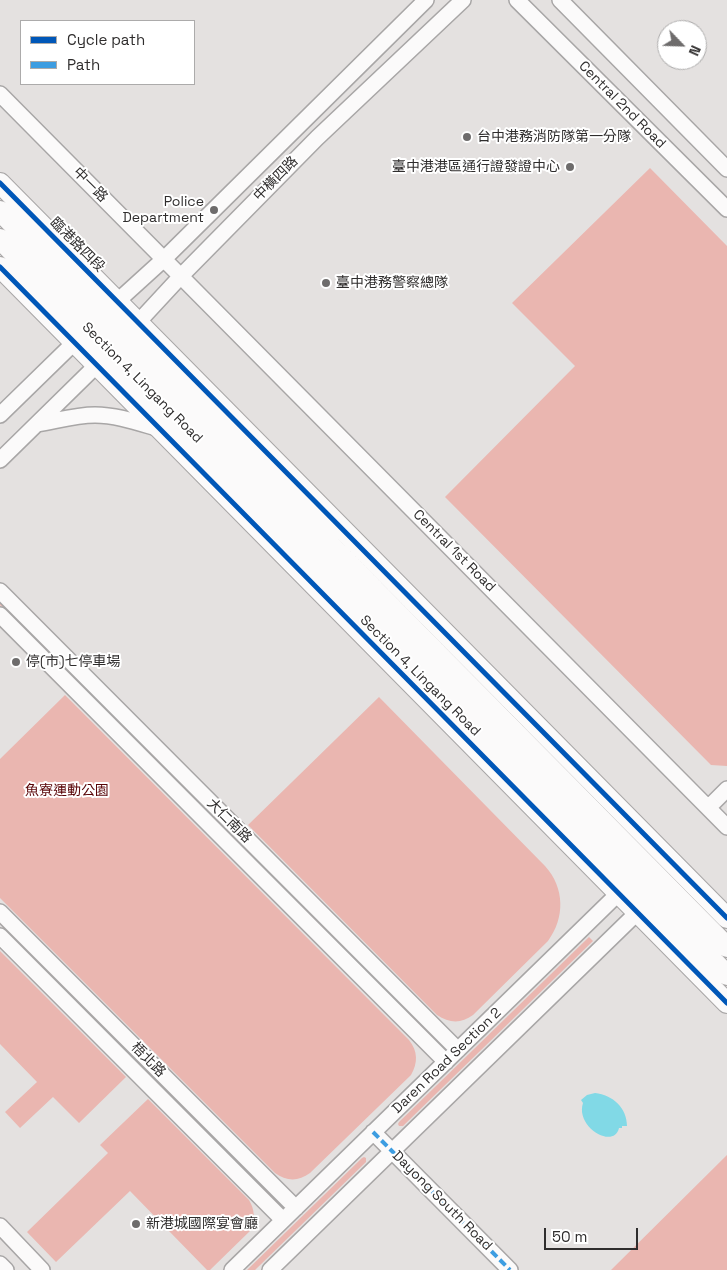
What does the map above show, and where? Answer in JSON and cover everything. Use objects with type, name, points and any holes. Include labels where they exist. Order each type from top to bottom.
[{"type":"main road","name":"臨港路四段","points":[[0,183],[117,301],[118,344]]},
{"type":"main road","name":"Section 4, Lingang Road","points":[[0,211],[96,322],[118,344],[654,859],[659,892],[727,1003]]},
{"type":"main road","name":"Section 4, Lingang Road","points":[[0,239],[96,322]]},
{"type":"main road","points":[[0,267],[74,343],[118,344]]},
{"type":"main road","name":"Section 4, Lingang Road","points":[[118,344],[160,429],[626,886],[659,892],[727,918]]},
{"type":"main road","name":"Section 4, Lingang Road","points":[[118,344],[626,886]]},
{"type":"main road","name":"Section 4, Lingang Road","points":[[659,892],[727,946]]},
{"type":"main road","name":"Section 4, Lingang Road","points":[[659,892],[727,975]]},
{"type":"street","name":"中橫四路","points":[[0,415],[117,301],[164,260],[426,0]]},
{"type":"street","name":"中橫四路","points":[[0,460],[118,344],[181,276],[317,138],[462,0]]},
{"type":"street","name":"Central 2nd Road","points":[[517,0],[727,209]]},
{"type":"street","points":[[560,0],[727,169]]},
{"type":"street","name":"中一路","points":[[0,94],[181,276]]},
{"type":"street","name":"Central 1st Road","points":[[181,276],[727,826]]},
{"type":"street","points":[[37,424],[102,415],[118,417],[160,429]]},
{"type":"street","name":"大仁南路","points":[[0,591],[458,1050]]},
{"type":"street","name":"大仁南路","points":[[0,615],[446,1062]]},
{"type":"street","points":[[709,807],[727,789]]},
{"type":"street","name":"Daren Road Section 2","points":[[232,1270],[654,859]]},
{"type":"street","name":"Daren Road Section 2","points":[[270,1270],[659,892]]},
{"type":"street","name":"梧北路","points":[[0,912],[296,1208]]},
{"type":"street","name":"梧北路","points":[[0,936],[284,1220]]},
{"type":"street","name":"Dayong South Road","points":[[374,1132],[510,1270]]},
{"type":"street","points":[[0,1226],[42,1270]]},
{"type":"street","points":[[0,1264],[6,1270]]},
{"type":"green space","points":[[650,168],[727,246],[727,766],[711,765],[445,497],[575,366],[512,303]]},
{"type":"green space","points":[[0,600],[432,1036],[429,1036],[0,605]]},
{"type":"green space","name":"魚寮運動公園","points":[[65,695],[409,1040],[414,1048],[416,1062],[411,1075],[306,1176],[288,1179],[275,1173],[0,898],[0,759]]},
{"type":"green space","points":[[379,697],[545,866],[552,875],[559,893],[560,913],[558,923],[548,941],[473,1015],[464,1020],[450,1021],[437,1015],[248,825]]},
{"type":"green space","points":[[14,936],[269,1191],[269,1194],[12,938]]},
{"type":"green space","points":[[589,937],[593,941],[403,1126],[399,1126],[399,1122]]},
{"type":"green space","points":[[0,951],[126,1077],[79,1123],[53,1097],[20,1128],[5,1112],[37,1082],[0,1044]]},
{"type":"green space","points":[[148,1099],[249,1200],[254,1215],[251,1230],[210,1270],[207,1270],[130,1191],[56,1262],[27,1232],[108,1153],[100,1145]]},
{"type":"green space","points":[[727,1155],[727,1270],[611,1270]]},
{"type":"green space","points":[[364,1157],[366,1162],[255,1270],[247,1270],[362,1158]]},
{"type":"water","points":[[595,1093],[608,1096],[622,1108],[625,1114],[627,1126],[622,1126],[616,1134],[610,1137],[596,1133],[585,1120],[582,1112],[583,1103],[581,1100],[587,1095]]},
{"type":"marked path","points":[[373,1132],[510,1270]]},
{"type":"cycle path","points":[[0,183],[727,918]]},
{"type":"cycle path","points":[[0,267],[727,1003]]},
{"type":"place","name":"台中港務消防隊第一分隊","points":[[467,137]]},
{"type":"place","name":"臺中港港區通行證發證中心","points":[[570,167]]},
{"type":"place","name":"Police Department","points":[[214,210]]},
{"type":"place","name":"臺中港務警察總隊","points":[[326,283]]},
{"type":"place","name":"停(市)七停車場","points":[[16,662]]},
{"type":"place","name":"新港城國際宴會廳","points":[[136,1224]]}]
